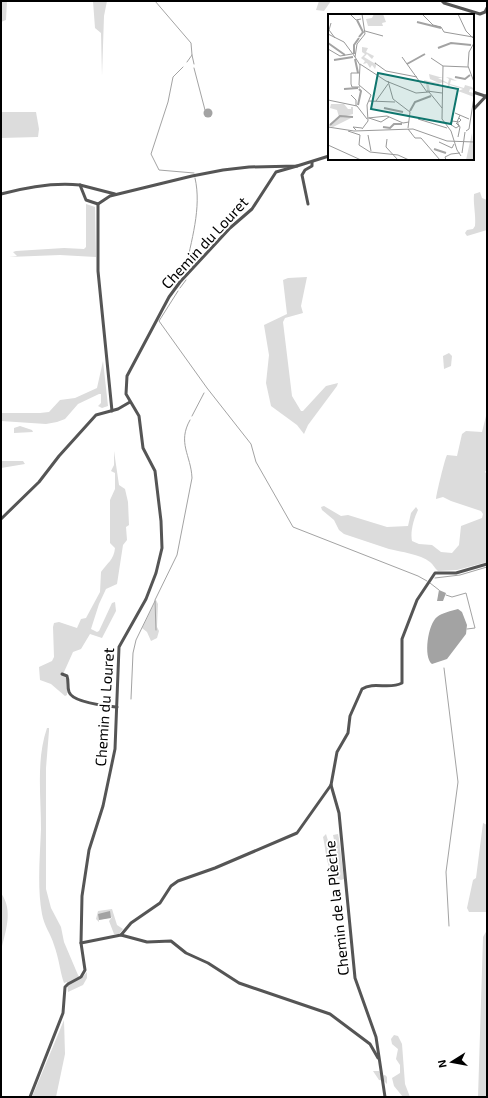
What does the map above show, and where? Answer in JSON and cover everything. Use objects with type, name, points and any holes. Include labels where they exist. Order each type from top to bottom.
[{"type":"street","points":[[442,1],[444,3],[480,14],[485,12],[487,8]]},
{"type":"street","points":[[474,92],[486,95],[474,109]]},
{"type":"street","name":"Chemin du Louret","points":[[30,1097],[63,1013],[65,988],[83,974],[85,966],[82,943],[81,912],[89,850],[113,766],[119,647],[121,641],[141,610],[151,586],[156,573],[162,538],[156,471],[143,448],[140,416],[130,402],[125,388],[127,376],[176,287],[230,228],[252,209],[276,172],[328,156]]},
{"type":"street","points":[[308,204],[302,175],[305,170],[312,166],[312,162]]},
{"type":"street","points":[[80,185],[86,200],[98,204],[116,194],[223,170],[276,165],[297,166]]},
{"type":"street","points":[[1,194],[47,185],[80,185],[116,194]]},
{"type":"street","points":[[98,204],[98,271],[112,411]]},
{"type":"street","points":[[1,519],[39,482],[88,423],[99,413],[112,411],[123,407],[130,402]]},
{"type":"street","points":[[121,935],[131,923],[160,903],[171,886],[178,881],[215,868],[297,833],[331,785],[337,752],[348,733],[350,716],[362,689],[368,686],[396,686],[403,680],[401,652],[402,639],[417,600],[435,573],[456,573],[487,564]]},
{"type":"street","points":[[62,674],[67,676],[68,691],[72,696],[96,705],[117,707]]},
{"type":"street","name":"Chemin de la Plèche","points":[[331,785],[339,812],[355,978],[374,1029],[385,1097]]},
{"type":"street","points":[[82,943],[121,935],[147,942],[171,941],[186,953],[208,963],[239,983],[330,1014],[370,1044],[380,1063]]},
{"type":"shaded area","points":[[1,1],[7,1],[6,20],[1,22]]},
{"type":"shaded area","points":[[93,1],[107,1],[104,16],[102,76],[101,33],[95,28]]},
{"type":"shaded area","points":[[319,1],[331,1],[324,11],[316,10]]},
{"type":"shaded area","points":[[208,108],[213,113],[208,118],[203,113]]},
{"type":"shaded area","points":[[1,112],[36,112],[39,129],[38,137],[1,138]]},
{"type":"shaded area","points":[[480,192],[482,198],[487,200],[487,230],[467,236],[465,233],[467,230],[473,229],[475,226],[474,194]]},
{"type":"shaded area","points":[[86,204],[95,207],[96,257],[60,255],[9,257],[17,256],[13,252],[16,251],[64,248],[84,249],[86,247]]},
{"type":"shaded area","points":[[307,277],[301,306],[303,313],[285,318],[283,322],[292,396],[301,411],[303,411],[326,386],[338,383],[308,425],[304,434],[297,425],[271,406],[266,383],[269,355],[264,325],[287,314],[283,280],[288,278]]},
{"type":"shaded area","points":[[449,353],[452,356],[451,366],[444,369],[443,356]]},
{"type":"shaded area","points":[[103,361],[108,406],[102,408],[98,406],[101,403],[101,394],[99,394],[78,404],[65,419],[57,422],[46,424],[1,421],[1,413],[49,412],[60,400],[75,398],[97,388]]},
{"type":"shaded area","points":[[487,412],[487,469],[485,472],[487,474],[487,562],[457,570],[438,571],[431,563],[421,557],[389,549],[344,534],[339,530],[334,520],[322,510],[321,507],[324,506],[341,516],[348,515],[387,527],[408,526],[411,513],[416,507],[418,510],[413,525],[412,541],[419,544],[432,545],[441,552],[452,553],[459,545],[461,526],[482,518],[483,514],[481,511],[443,497],[436,499],[444,463],[447,455],[457,456],[462,434],[466,431],[482,432]]},
{"type":"shaded area","points":[[20,426],[32,430],[33,432],[14,433],[14,428]]},
{"type":"shaded area","points":[[114,451],[119,485],[125,489],[128,502],[129,525],[126,527],[127,540],[123,545],[117,584],[106,589],[99,604],[91,629],[97,632],[99,631],[112,603],[115,602],[116,611],[102,638],[90,634],[81,649],[73,652],[63,676],[67,679],[67,695],[65,696],[51,684],[40,680],[39,667],[52,661],[54,657],[54,623],[59,622],[77,628],[81,619],[86,618],[100,592],[101,572],[113,556],[115,548],[110,543],[110,500],[115,489],[115,473],[111,471],[114,465]]},
{"type":"shaded area","points":[[1,461],[23,461],[25,464],[1,468]]},
{"type":"shaded area","points":[[439,590],[446,593],[443,601],[437,601]]},
{"type":"shaded area","points":[[156,600],[158,604],[157,627],[159,631],[157,638],[151,641],[147,632],[142,628]]},
{"type":"shaded area","points":[[458,609],[462,612],[467,625],[466,634],[447,659],[432,664],[429,660],[427,648],[431,626],[437,617]]},
{"type":"shaded area","points":[[47,728],[49,728],[49,731],[46,768],[46,889],[51,908],[61,927],[64,942],[78,975],[81,979],[87,972],[87,978],[83,985],[68,992],[67,982],[64,983],[56,950],[43,918],[40,904],[40,765],[41,753]]},
{"type":"shaded area","points":[[483,823],[487,825],[487,912],[469,912],[467,908],[473,880],[476,878]]},
{"type":"shaded area","points":[[326,834],[334,860],[336,861],[338,859],[333,835],[338,834],[344,879],[341,880],[336,877],[330,868],[323,837]]},
{"type":"shaded area","points":[[1,893],[5,900],[8,914],[1,951]]},
{"type":"shaded area","points":[[112,909],[117,925],[123,929],[119,934],[114,934],[109,921],[112,917],[99,920],[99,922],[96,919],[98,911]]},
{"type":"shaded area","points":[[110,911],[111,918],[99,920],[98,914]]},
{"type":"shaded area","points":[[487,930],[487,1097],[478,1097],[483,937]]},
{"type":"shaded area","points":[[64,1020],[65,1054],[56,1097],[32,1097]]},
{"type":"shaded area","points":[[394,1035],[398,1036],[402,1044],[405,1084],[410,1097],[403,1097],[394,1086],[392,1078],[400,1073],[400,1065],[396,1059],[398,1049],[392,1044],[391,1039]]},
{"type":"shaded area","points":[[373,1071],[379,1071],[382,1076],[385,1075],[387,1077],[387,1084],[384,1081],[379,1080]]},
{"type":"waterway","points":[[155,1],[191,43],[192,55],[187,62]]},
{"type":"waterway","points":[[192,55],[194,64]]},
{"type":"waterway","points":[[183,67],[173,77],[168,102],[151,154],[159,170],[194,173]]},
{"type":"waterway","points":[[194,68],[205,110]]},
{"type":"waterway","points":[[185,272],[193,237],[196,213],[197,189],[195,178]]},
{"type":"waterway","points":[[180,288],[186,280]]},
{"type":"waterway","points":[[178,291],[159,321],[207,388],[251,444],[256,462],[293,527],[418,576],[427,581]]},
{"type":"waterway","points":[[192,416],[204,393]]},
{"type":"waterway","points":[[156,630],[155,600],[177,555],[192,478],[185,442],[186,428],[190,420]]},
{"type":"waterway","points":[[435,578],[460,575],[487,567]]},
{"type":"waterway","points":[[430,583],[439,590]]},
{"type":"waterway","points":[[446,595],[452,597],[466,593],[475,628],[467,629]]},
{"type":"waterway","points":[[131,699],[133,653],[136,640],[155,601]]},
{"type":"waterway","points":[[444,668],[458,782],[446,872],[449,926]]}]
